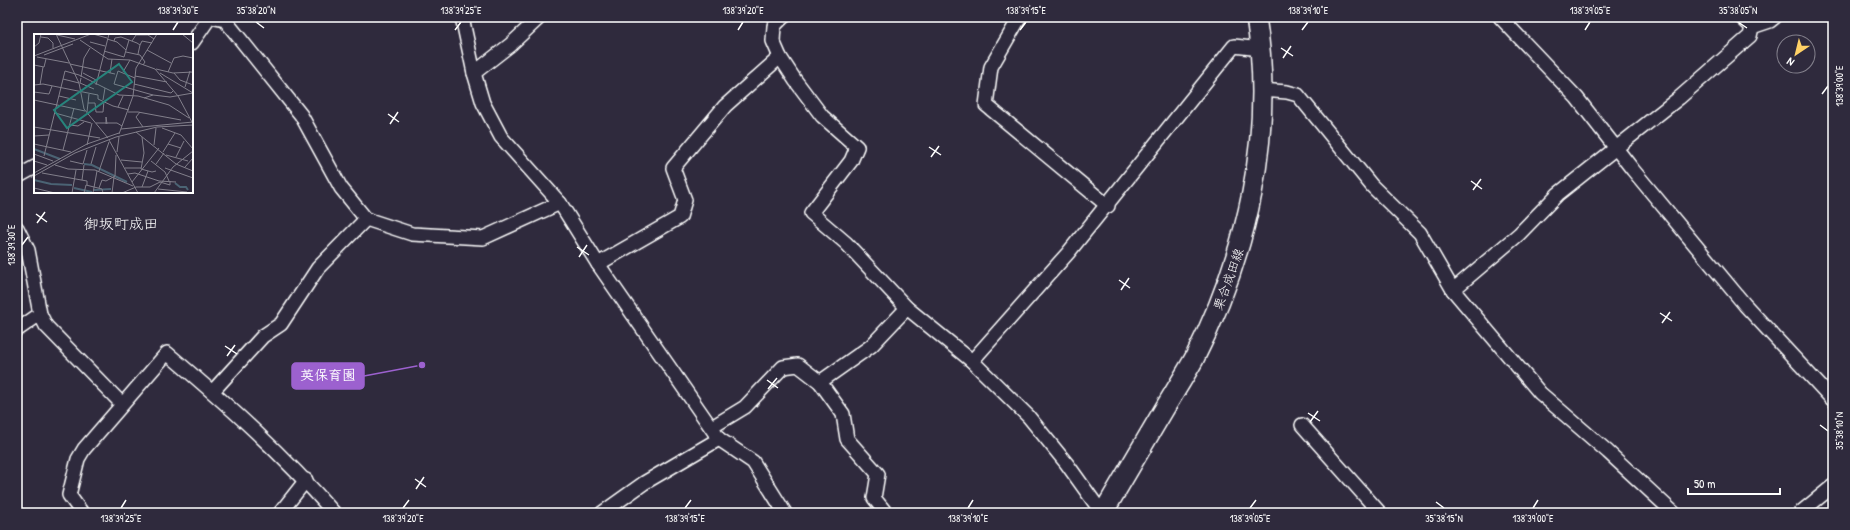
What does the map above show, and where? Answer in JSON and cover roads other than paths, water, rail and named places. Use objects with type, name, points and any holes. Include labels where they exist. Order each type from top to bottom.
[{"type":"main road","name":"栗合成田線","points":[[1102,513],[1193,360],[1224,291],[1239,249],[1252,192],[1259,147],[1262,90],[1262,49],[1256,17]]},
{"type":"street","points":[[193,42],[210,17],[225,20],[301,115],[341,188],[366,219],[412,234],[483,238],[560,203]]},
{"type":"street","points":[[462,17],[474,73],[483,103],[501,137],[560,203],[598,264],[719,439],[753,462],[786,513]]},
{"type":"street","points":[[474,73],[510,45],[540,17]]},
{"type":"street","points":[[1020,17],[992,67],[986,105],[1108,206]]},
{"type":"street","points":[[1500,17],[1577,98],[1617,147],[1633,170],[1745,305],[1833,400]]},
{"type":"street","points":[[1741,17],[1752,27]]},
{"type":"street","points":[[1752,27],[1770,21],[1775,17]]},
{"type":"street","points":[[775,20],[772,41],[780,57],[822,116],[857,147],[851,161],[811,212],[846,243],[907,308],[972,361],[1028,416],[1067,464],[1102,513]]},
{"type":"street","points":[[1453,290],[1519,234],[1558,194],[1685,93],[1750,36],[1752,27]]},
{"type":"street","points":[[972,361],[1108,206],[1234,46],[1262,49]]},
{"type":"street","points":[[598,264],[680,217],[685,200],[673,168],[725,106],[780,57]]},
{"type":"street","points":[[1262,90],[1287,92],[1298,96],[1372,186],[1420,233],[1453,290],[1540,393],[1608,452],[1674,513]]},
{"type":"street","points":[[17,178],[34,168]]},
{"type":"street","points":[[213,391],[263,336],[281,324],[318,268],[366,219]]},
{"type":"street","points":[[17,228],[28,250],[40,314],[46,326],[122,404]]},
{"type":"street","points":[[820,382],[871,346],[907,308]]},
{"type":"street","points":[[17,330],[40,314]]},
{"type":"street","points":[[82,513],[69,495],[78,459],[84,449],[167,353],[213,391],[306,480],[334,513]]},
{"type":"street","points":[[712,428],[745,407],[783,367],[798,365],[820,382],[843,414],[847,439],[878,474],[874,498],[886,513]]},
{"type":"street","points":[[1302,425],[1380,513]]},
{"type":"street","points":[[602,513],[644,483],[719,439]]},
{"type":"street","points":[[280,513],[306,480]]},
{"type":"street","points":[[1800,513],[1833,486]]},
{"type":"place","name":"英保育園","points":[[422,365]]},
{"type":"district","name":"御坂町成田","points":[[121,223]]}]
